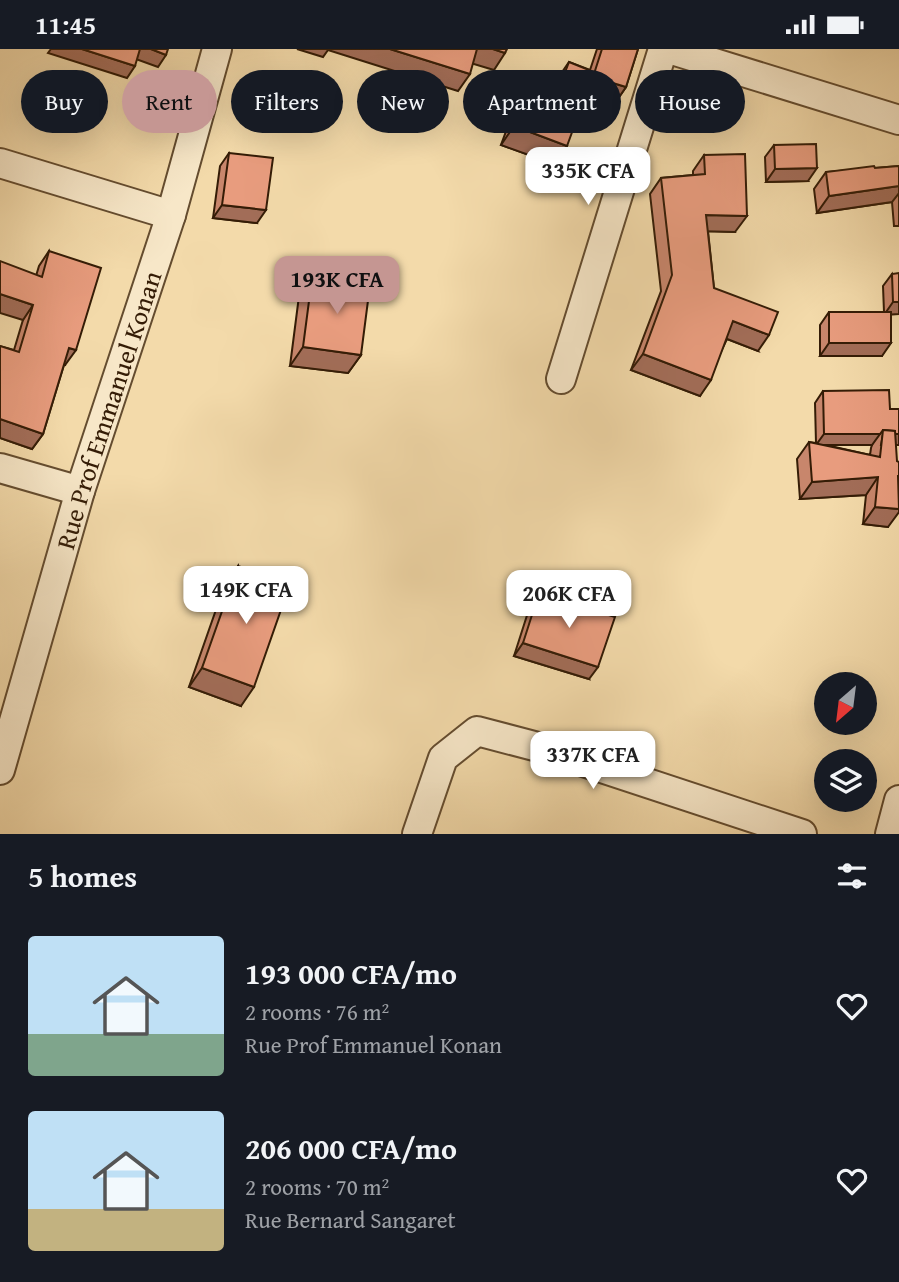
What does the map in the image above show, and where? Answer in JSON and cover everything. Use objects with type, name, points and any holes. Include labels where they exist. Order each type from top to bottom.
[{"type":"street","name":"Rue Prof Emmanuel Konan","points":[[0,770],[80,491],[172,215],[217,49]]},
{"type":"street","points":[[561,379],[663,49]]},
{"type":"street","points":[[669,49],[899,120]]},
{"type":"street","points":[[0,163],[172,215]]},
{"type":"street","points":[[0,468],[80,491]]},
{"type":"street","points":[[417,834],[443,758],[477,731],[538,747],[802,834]]},
{"type":"street","points":[[890,834],[899,800]]},
{"type":"building","points":[[82,49],[140,49],[135,66]]},
{"type":"building","points":[[151,49],[168,49],[166,55]]},
{"type":"building","points":[[390,49],[477,49],[471,70],[463,72]]},
{"type":"building","points":[[602,49],[638,49],[626,87],[621,85],[621,70],[595,70]]},
{"type":"building","points":[[569,62],[589,70],[566,70]]},
{"type":"building","points":[[533,133],[572,133],[567,146]]},
{"type":"building","points":[[816,144],[817,168],[775,169],[774,145]]},
{"type":"building","points":[[229,153],[273,158],[266,210],[222,205]]},
{"type":"building","points":[[745,154],[747,216],[706,215],[714,288],[778,312],[769,335],[733,321],[711,380],[643,354],[672,275],[661,178],[705,174],[704,155]]},
{"type":"building","points":[[899,166],[899,186],[829,196],[826,172]]},
{"type":"building","points":[[49,251],[101,268],[76,350],[69,348],[43,434],[0,419],[0,346],[19,352],[33,305],[0,294],[0,261],[42,277]]},
{"type":"building","points":[[899,273],[899,302],[893,302],[892,274]]},
{"type":"building","points":[[312,278],[370,285],[361,355],[303,347]]},
{"type":"building","points":[[829,312],[891,312],[891,343],[829,343]]},
{"type":"building","points":[[889,390],[890,409],[899,409],[899,434],[883,430],[880,434],[824,434],[823,391]]},
{"type":"building","points":[[883,430],[895,431],[899,462],[899,509],[875,507],[878,477],[812,482],[809,442],[880,457]]},
{"type":"building","points":[[238,566],[290,584],[254,687],[202,668]]},
{"type":"building","points":[[539,593],[615,617],[598,667],[523,643]]}]
